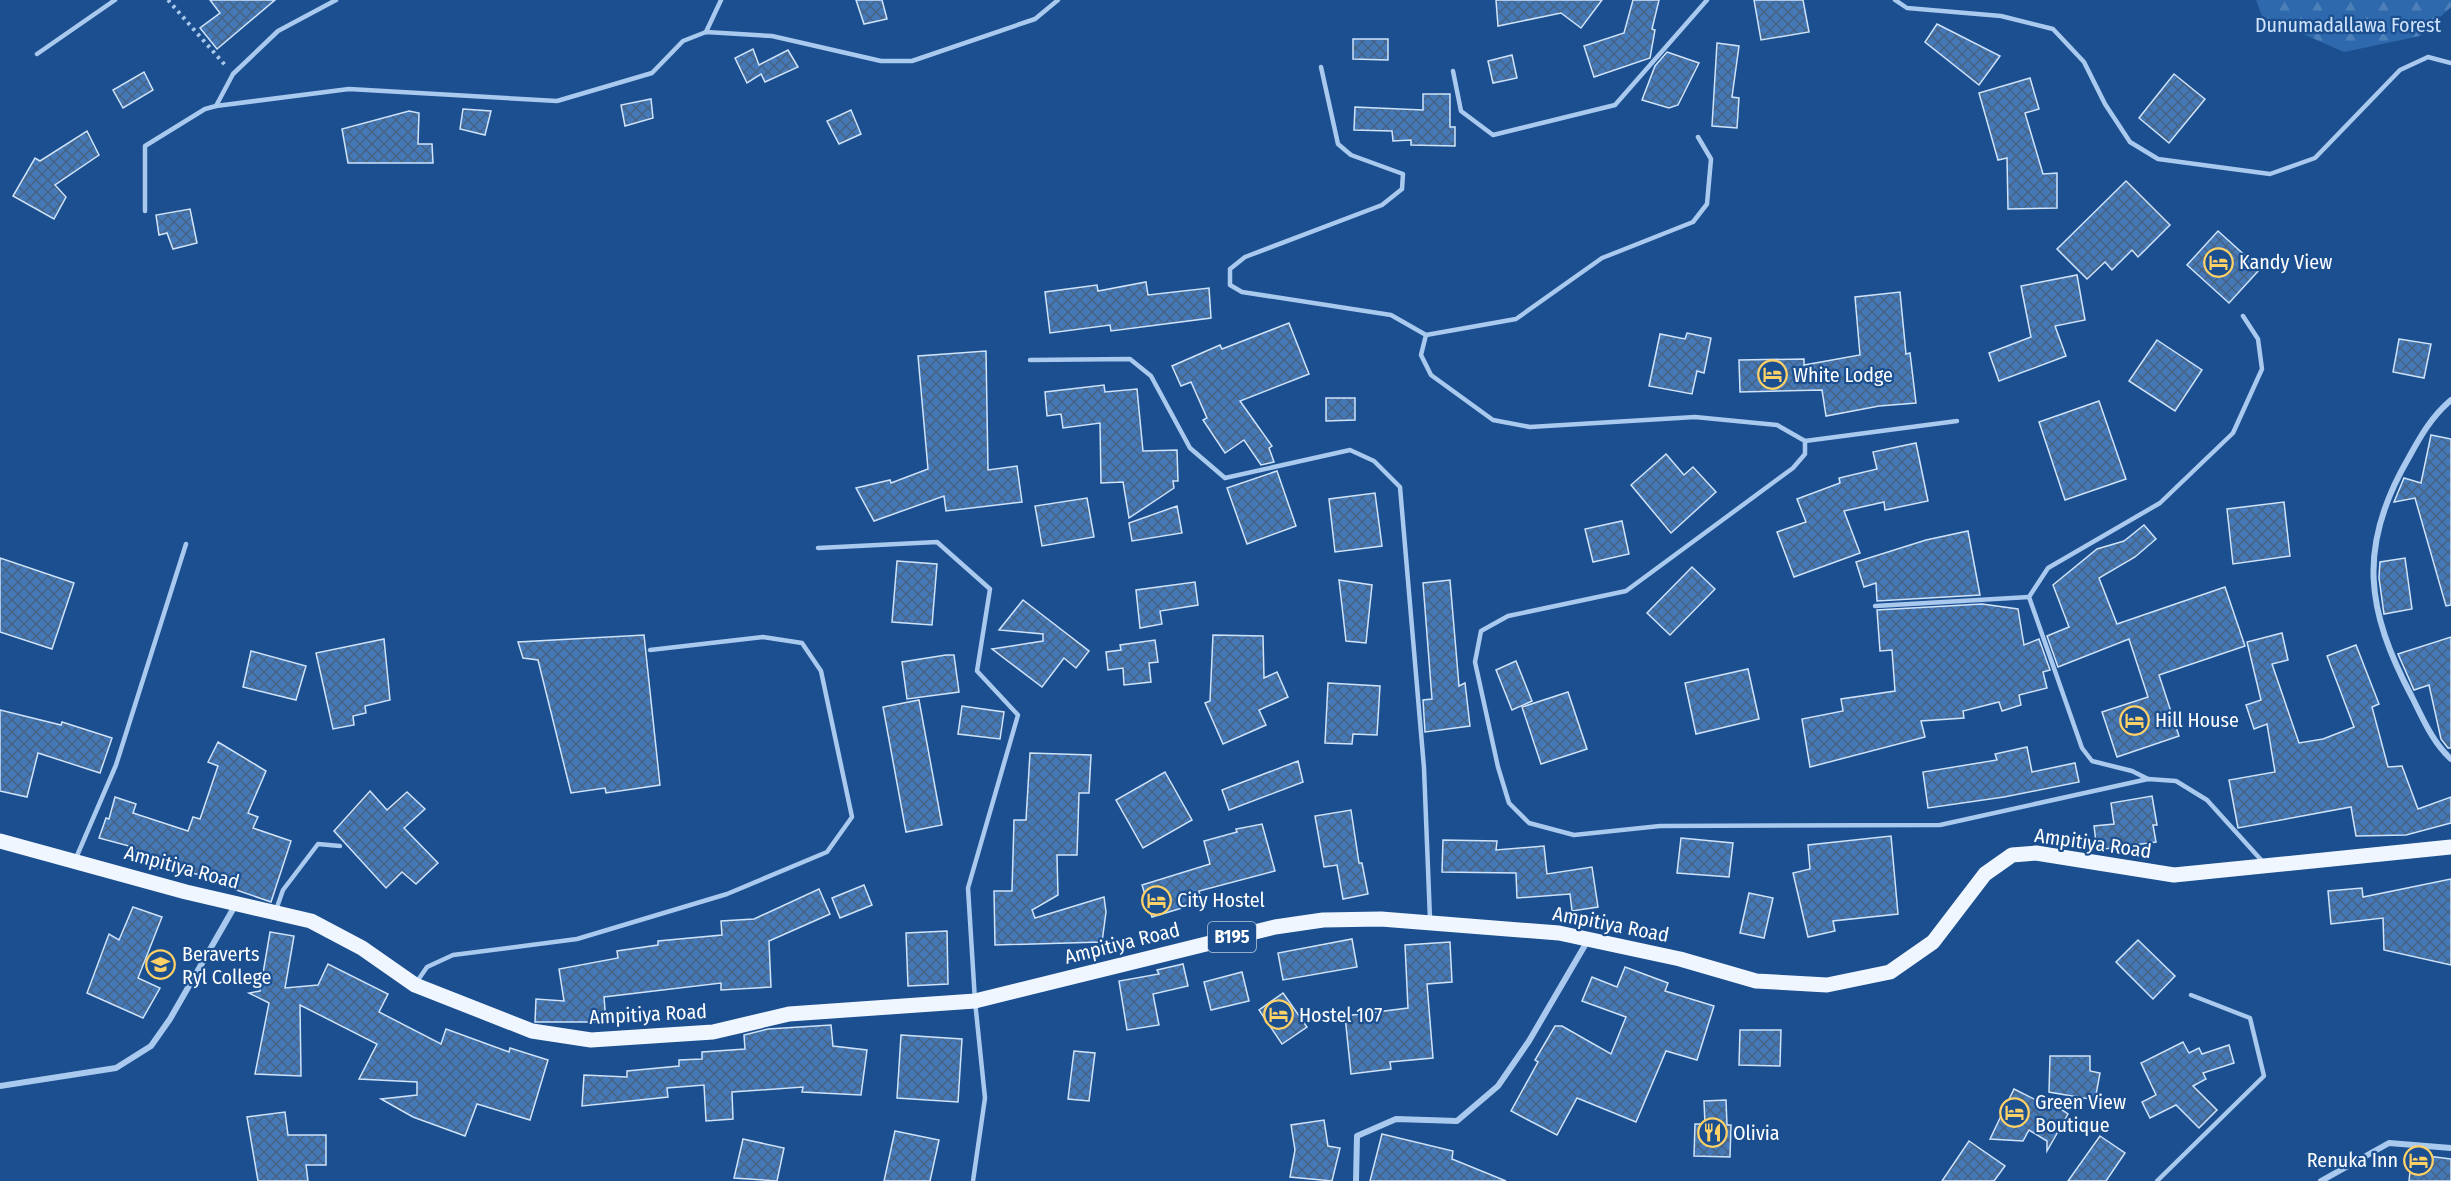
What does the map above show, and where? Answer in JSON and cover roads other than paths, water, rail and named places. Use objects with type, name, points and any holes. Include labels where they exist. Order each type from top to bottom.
[{"type":"main road","name":"Ampitiya Road","points":[[0,841],[236,904],[311,921],[362,948],[415,985],[532,1031],[591,1040],[713,1032],[789,1014],[975,1001],[1275,927],[1323,920],[1430,921],[1559,933],[1680,959],[1755,981],[1827,986],[1890,972],[1933,942],[1985,874],[2012,855],[2036,853],[2174,875],[2451,847]]},
{"type":"street","points":[[2451,400],[2435,414],[2391,488],[2378,528],[2372,566],[2376,610],[2401,676],[2438,744],[2451,759]]},
{"type":"street","points":[[0,1086],[116,1068],[151,1046],[170,1019],[236,904]]},
{"type":"street","points":[[1356,1181],[1357,1136],[1396,1119],[1457,1121],[1498,1086],[1529,1041],[1588,939]]},
{"type":"street","points":[[2321,1181],[2389,1143],[2451,1148]]},
{"type":"lane","points":[[37,54],[115,0]]},
{"type":"lane","points":[[216,106],[233,74],[278,31],[336,0]]},
{"type":"lane","points":[[706,32],[721,0]]},
{"type":"lane","points":[[145,211],[145,146],[205,109],[216,106],[349,89],[557,101],[652,73],[683,41],[706,32],[771,36],[881,61],[912,61],[1035,19],[1058,0]]},
{"type":"lane","points":[[1453,71],[1461,111],[1493,135],[1615,105],[1707,0]]},
{"type":"lane","points":[[1895,0],[1907,8],[2001,16],[2053,28],[2084,62],[2105,104],[2130,142],[2158,159],[2270,174],[2314,158],[2400,70],[2428,57],[2451,63]]},
{"type":"lane","points":[[1321,67],[1338,144],[1351,155],[1403,174],[1402,189],[1382,205],[1245,257],[1230,269],[1230,285],[1242,292],[1391,315],[1426,335],[1516,319],[1602,258],[1692,222],[1707,204],[1711,159],[1698,137]]},
{"type":"lane","points":[[2030,597],[2048,568],[2160,503],[2234,433],[2262,369],[2258,339],[2243,316]]},
{"type":"lane","points":[[1426,335],[1421,355],[1431,375],[1493,420],[1530,427],[1695,417],[1778,425],[1805,441],[1957,421]]},
{"type":"lane","points":[[1030,360],[1131,359],[1151,376],[1190,448],[1225,478],[1350,450],[1374,461],[1400,488],[1424,768],[1430,921]]},
{"type":"lane","points":[[1805,441],[1805,454],[1793,468],[1626,591],[1508,616],[1481,632],[1475,662],[1498,767],[1509,803],[1529,823],[1574,835],[1660,826],[1940,825],[2148,779],[2176,781],[2207,800],[2266,867]]},
{"type":"lane","points":[[818,548],[937,542],[990,589],[977,671],[1018,715],[968,888],[975,1001],[985,1098],[973,1181]]},
{"type":"lane","points":[[76,860],[116,765],[186,544]]},
{"type":"lane","points":[[1875,606],[2030,597]]},
{"type":"lane","points":[[2030,597],[2082,748],[2092,761],[2132,771],[2148,779]]},
{"type":"lane","points":[[415,985],[428,967],[453,955],[577,939],[727,894],[827,852],[852,817],[821,671],[802,643],[763,638],[650,650]]},
{"type":"lane","points":[[275,913],[283,890],[318,844],[340,846]]},
{"type":"lane","points":[[2157,1181],[2264,1076],[2250,1018],[2191,995]]},
{"type":"place","name":"Kandy View","points":[[2218,262]]},
{"type":"place","name":"White Lodge","points":[[1772,375]]},
{"type":"place","name":"Hill House","points":[[2134,720]]},
{"type":"place","name":"City Hostel","points":[[1156,900]]},
{"type":"place","name":"Beraverts Ryl College","points":[[161,965]]},
{"type":"place","name":"Hostel 107","points":[[1278,1015]]},
{"type":"place","name":"Green View Boutique","points":[[2014,1113]]},
{"type":"place","name":"Olivia","points":[[1712,1133]]},
{"type":"place","name":"Renuka Inn","points":[[2419,1160]]},
{"type":"park label","name":"Dunumadallawa Forest","points":[[2348,25]]}]
